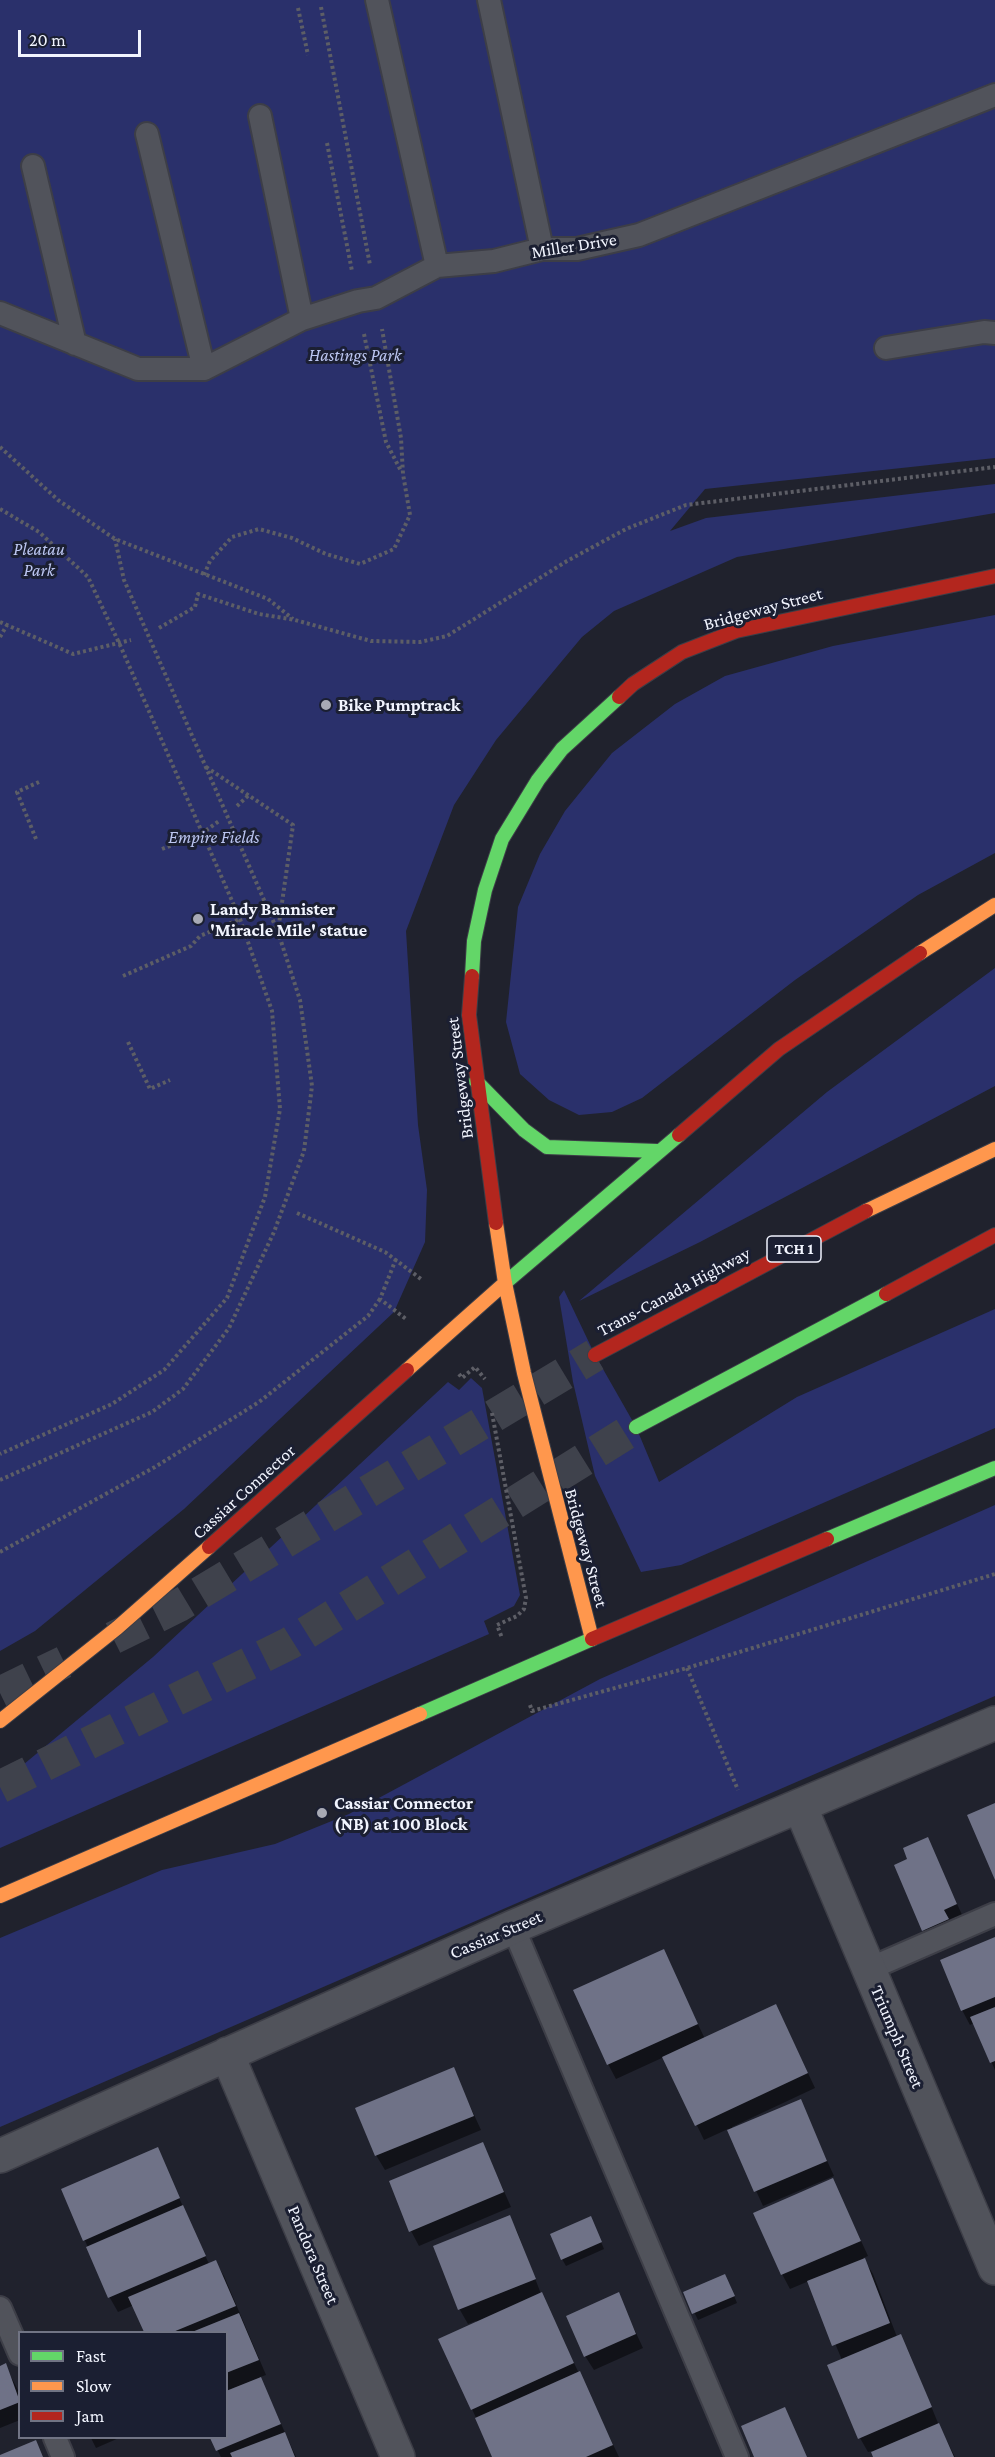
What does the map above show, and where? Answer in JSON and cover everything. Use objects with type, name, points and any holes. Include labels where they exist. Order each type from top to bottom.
[{"type":"main road","name":"Bridgeway Street","points":[[592,1639],[573,1573],[505,1283],[476,1081],[469,1015],[474,941],[485,890],[502,839],[538,780],[562,749],[633,684],[682,652],[736,631],[995,576]]},
{"type":"main road","name":"Cassiar Connector","points":[[0,1721],[117,1628],[505,1283],[779,1049],[868,986],[995,905]]},
{"type":"main road","points":[[476,1081],[524,1130],[547,1147],[657,1151]]},
{"type":"main road","name":"Trans-Canada Highway","points":[[595,1355],[858,1215],[995,1149]]},
{"type":"main road","points":[[636,1427],[995,1235]]},
{"type":"main road","points":[[896,1287],[995,1252]]},
{"type":"main road","points":[[0,1896],[592,1639],[995,1468]]},
{"type":"street","name":"Cassiar Street","points":[[0,2156],[513,1927],[995,1723]]},
{"type":"street","name":"Triumph Street","points":[[800,1806],[995,2268]]},
{"type":"street","name":"Pandora Street","points":[[227,2054],[398,2457]]},
{"type":"lane","points":[[0,314],[138,369],[204,369],[302,319],[358,301],[376,298],[437,266],[377,0]]},
{"type":"lane","points":[[489,0],[542,249]]},
{"type":"lane","name":"Miller Drive","points":[[437,266],[494,261],[542,249],[577,249],[639,235],[995,95]]},
{"type":"lane","points":[[260,116],[302,319]]},
{"type":"lane","points":[[147,134],[204,369]]},
{"type":"lane","points":[[33,166],[75,344]]},
{"type":"lane","points":[[886,348],[984,332],[995,333]]},
{"type":"lane","points":[[868,1969],[995,1914]]},
{"type":"lane","points":[[513,1927],[737,2457]]},
{"type":"lane","points":[[0,2308],[18,2349]]},
{"type":"lane","points":[[55,2439],[63,2457]]},
{"type":"path","points":[[321,7],[348,140]]},
{"type":"path","points":[[298,8],[308,55]]},
{"type":"path","points":[[0,447],[57,500],[115,539],[268,599],[295,620]]},
{"type":"path","points":[[159,628],[195,607],[198,594],[259,614],[295,620],[371,641],[420,642],[447,636],[567,561],[626,530],[686,505],[995,467]]},
{"type":"path","points":[[204,575],[210,561],[232,537],[259,529],[292,538],[326,554],[360,564],[394,549],[410,515],[403,474]]},
{"type":"path","points":[[0,509],[39,532],[88,577],[120,645],[240,919],[272,1011],[280,1109],[265,1197],[227,1298],[164,1370],[112,1404],[0,1454]]},
{"type":"path","points":[[0,1480],[152,1412],[183,1389],[229,1328],[274,1232],[306,1140],[312,1086],[300,1000],[278,932],[124,580],[115,539]]},
{"type":"path","points":[[0,622],[73,654],[120,645],[131,640]]},
{"type":"path","points":[[0,637],[7,625]]},
{"type":"path","points":[[206,766],[293,825],[278,932]]},
{"type":"path","points":[[36,839],[17,792],[39,782]]},
{"type":"path","points":[[237,806],[250,794]]},
{"type":"path","points":[[162,849],[201,834],[219,821]]},
{"type":"path","points":[[123,976],[191,946],[200,936],[240,919]]},
{"type":"path","points":[[128,1042],[150,1089],[170,1080]]},
{"type":"path","points":[[297,1213],[396,1259],[421,1280]]},
{"type":"path","points":[[0,1552],[155,1467],[259,1402],[368,1316],[380,1299],[396,1259]]},
{"type":"path","points":[[380,1299],[408,1321]]},
{"type":"path","points":[[456,1371],[462,1378],[475,1367],[485,1380]]},
{"type":"path","points":[[490,1402],[526,1598],[524,1609],[517,1616],[497,1625],[500,1633]]},
{"type":"path","points":[[532,1711],[687,1668],[995,1574]]},
{"type":"path","points":[[687,1668],[742,1801]]},
{"type":"green space","name":"Hastings Park","points":[[0,0],[995,0],[995,458],[705,489],[670,531],[706,518],[995,484],[995,513],[737,557],[614,611],[582,637],[496,740],[454,805],[406,931],[418,1125],[427,1190],[425,1242],[394,1312],[184,1509],[35,1631],[0,1651]]},
{"type":"green space","points":[[995,615],[995,853],[918,895],[795,980],[642,1098],[612,1112],[579,1115],[549,1100],[520,1074],[506,1022],[518,907],[540,854],[565,811],[612,753],[675,704],[725,676],[833,646]]},
{"type":"green space","points":[[995,968],[995,1086],[700,1242],[579,1301],[827,1092]]},
{"type":"green space","points":[[564,1290],[595,1355],[636,1427],[659,1482],[797,1397],[995,1309],[995,1428],[681,1565],[641,1572],[595,1476],[573,1382],[559,1297]]},
{"type":"green space","points":[[471,1378],[482,1388],[520,1595],[514,1606],[484,1621],[489,1634],[0,1848],[0,1784],[153,1657],[448,1382],[459,1390]]},
{"type":"green space","points":[[995,1505],[995,1696],[0,2127],[0,1938],[162,1870],[275,1844],[349,1814],[600,1679]]},
{"type":"building","points":[[995,1803],[995,1880],[967,1815]]},
{"type":"building","points":[[928,1837],[957,1904],[944,1910],[949,1919],[922,1931],[894,1865],[907,1859],[903,1848]]},
{"type":"building","points":[[995,1937],[995,1997],[961,2011],[940,1960]]},
{"type":"building","points":[[664,1949],[698,2024],[607,2065],[573,1990]]},
{"type":"building","points":[[776,2004],[808,2073],[695,2126],[662,2057]]},
{"type":"building","points":[[995,2007],[995,2061],[990,2063],[970,2017]]},
{"type":"building","points":[[454,2067],[474,2116],[375,2156],[355,2108]]},
{"type":"building","points":[[801,2099],[827,2161],[754,2192],[727,2130]]},
{"type":"building","points":[[483,2142],[504,2192],[409,2232],[389,2181]]},
{"type":"building","points":[[158,2147],[180,2198],[83,2241],[61,2189]]},
{"type":"building","points":[[833,2178],[861,2241],[781,2275],[753,2213]]},
{"type":"building","points":[[183,2205],[206,2256],[108,2298],[86,2247]]},
{"type":"building","points":[[510,2215],[536,2279],[458,2310],[433,2246]]},
{"type":"building","points":[[591,2216],[602,2242],[561,2260],[550,2234]]},
{"type":"building","points":[[865,2258],[890,2323],[832,2346],[807,2281]]},
{"type":"building","points":[[216,2260],[236,2306],[175,2331],[144,2331],[128,2297]]},
{"type":"building","points":[[725,2274],[735,2296],[692,2314],[683,2292]]},
{"type":"building","points":[[542,2292],[574,2363],[471,2410],[438,2339]]},
{"type":"building","points":[[619,2292],[636,2334],[584,2357],[566,2316]]},
{"type":"building","points":[[239,2313],[259,2360],[228,2372],[228,2331],[194,2331]]},
{"type":"building","points":[[901,2334],[932,2407],[858,2439],[827,2365]]},
{"type":"building","points":[[6,2363],[18,2396],[18,2403],[0,2410],[0,2366]]},
{"type":"building","points":[[580,2371],[613,2445],[586,2457],[492,2457],[475,2418]]},
{"type":"building","points":[[261,2377],[281,2424],[216,2451],[210,2439],[228,2439],[228,2390]]},
{"type":"building","points":[[785,2407],[807,2457],[754,2457],[741,2426]]},
{"type":"building","points":[[939,2423],[954,2457],[873,2457],[871,2452]]},
{"type":"building","points":[[285,2432],[295,2457],[232,2457],[230,2453]]},
{"type":"building","points":[[36,2440],[43,2457],[0,2457],[0,2455]]},
{"type":"tunnel","points":[[113,1638],[178,1606],[595,1355]]},
{"type":"tunnel","points":[[0,1787],[290,1643],[636,1427]]},
{"type":"tunnel","points":[[0,1693],[64,1662]]},
{"type":"traffic: fast","points":[[472,976],[474,941],[485,890],[502,839],[538,780],[562,749],[619,697]]},
{"type":"traffic: fast","points":[[476,1081],[524,1130],[547,1147],[657,1151]]},
{"type":"traffic: fast","points":[[505,1283],[679,1135]]},
{"type":"traffic: fast","points":[[636,1427],[886,1294]]},
{"type":"traffic: fast","points":[[827,1539],[995,1468]]},
{"type":"traffic: fast","points":[[420,1714],[592,1639]]},
{"type":"traffic: slow","points":[[920,953],[995,905]]},
{"type":"traffic: slow","points":[[866,1211],[995,1149]]},
{"type":"traffic: slow","points":[[496,1223],[505,1283],[524,1373],[592,1639]]},
{"type":"traffic: slow","points":[[407,1370],[505,1283]]},
{"type":"traffic: slow","points":[[0,1721],[117,1628],[209,1547]]},
{"type":"traffic: slow","points":[[0,1896],[420,1714]]},
{"type":"traffic: jam","points":[[619,697],[633,684],[682,652],[736,631],[995,576]]},
{"type":"traffic: jam","points":[[679,1135],[779,1049],[920,953]]},
{"type":"traffic: jam","points":[[472,976],[469,1015],[496,1223]]},
{"type":"traffic: jam","points":[[595,1355],[866,1211]]},
{"type":"traffic: jam","points":[[886,1294],[995,1235]]},
{"type":"traffic: jam","points":[[209,1547],[407,1370]]},
{"type":"traffic: jam","points":[[592,1639],[827,1539]]},
{"type":"place","name":"Bike Pumptrack","points":[[326,705]]},
{"type":"place","name":"Landy Bannister 'Miracle Mile' statue","points":[[198,919]]},
{"type":"place","name":"Cassiar Connector (NB) at 100 Block","points":[[322,1813]]},
{"type":"park label","name":"Pleatau Park","points":[[39,559]]},
{"type":"park label","name":"Empire Fields","points":[[214,837]]}]
